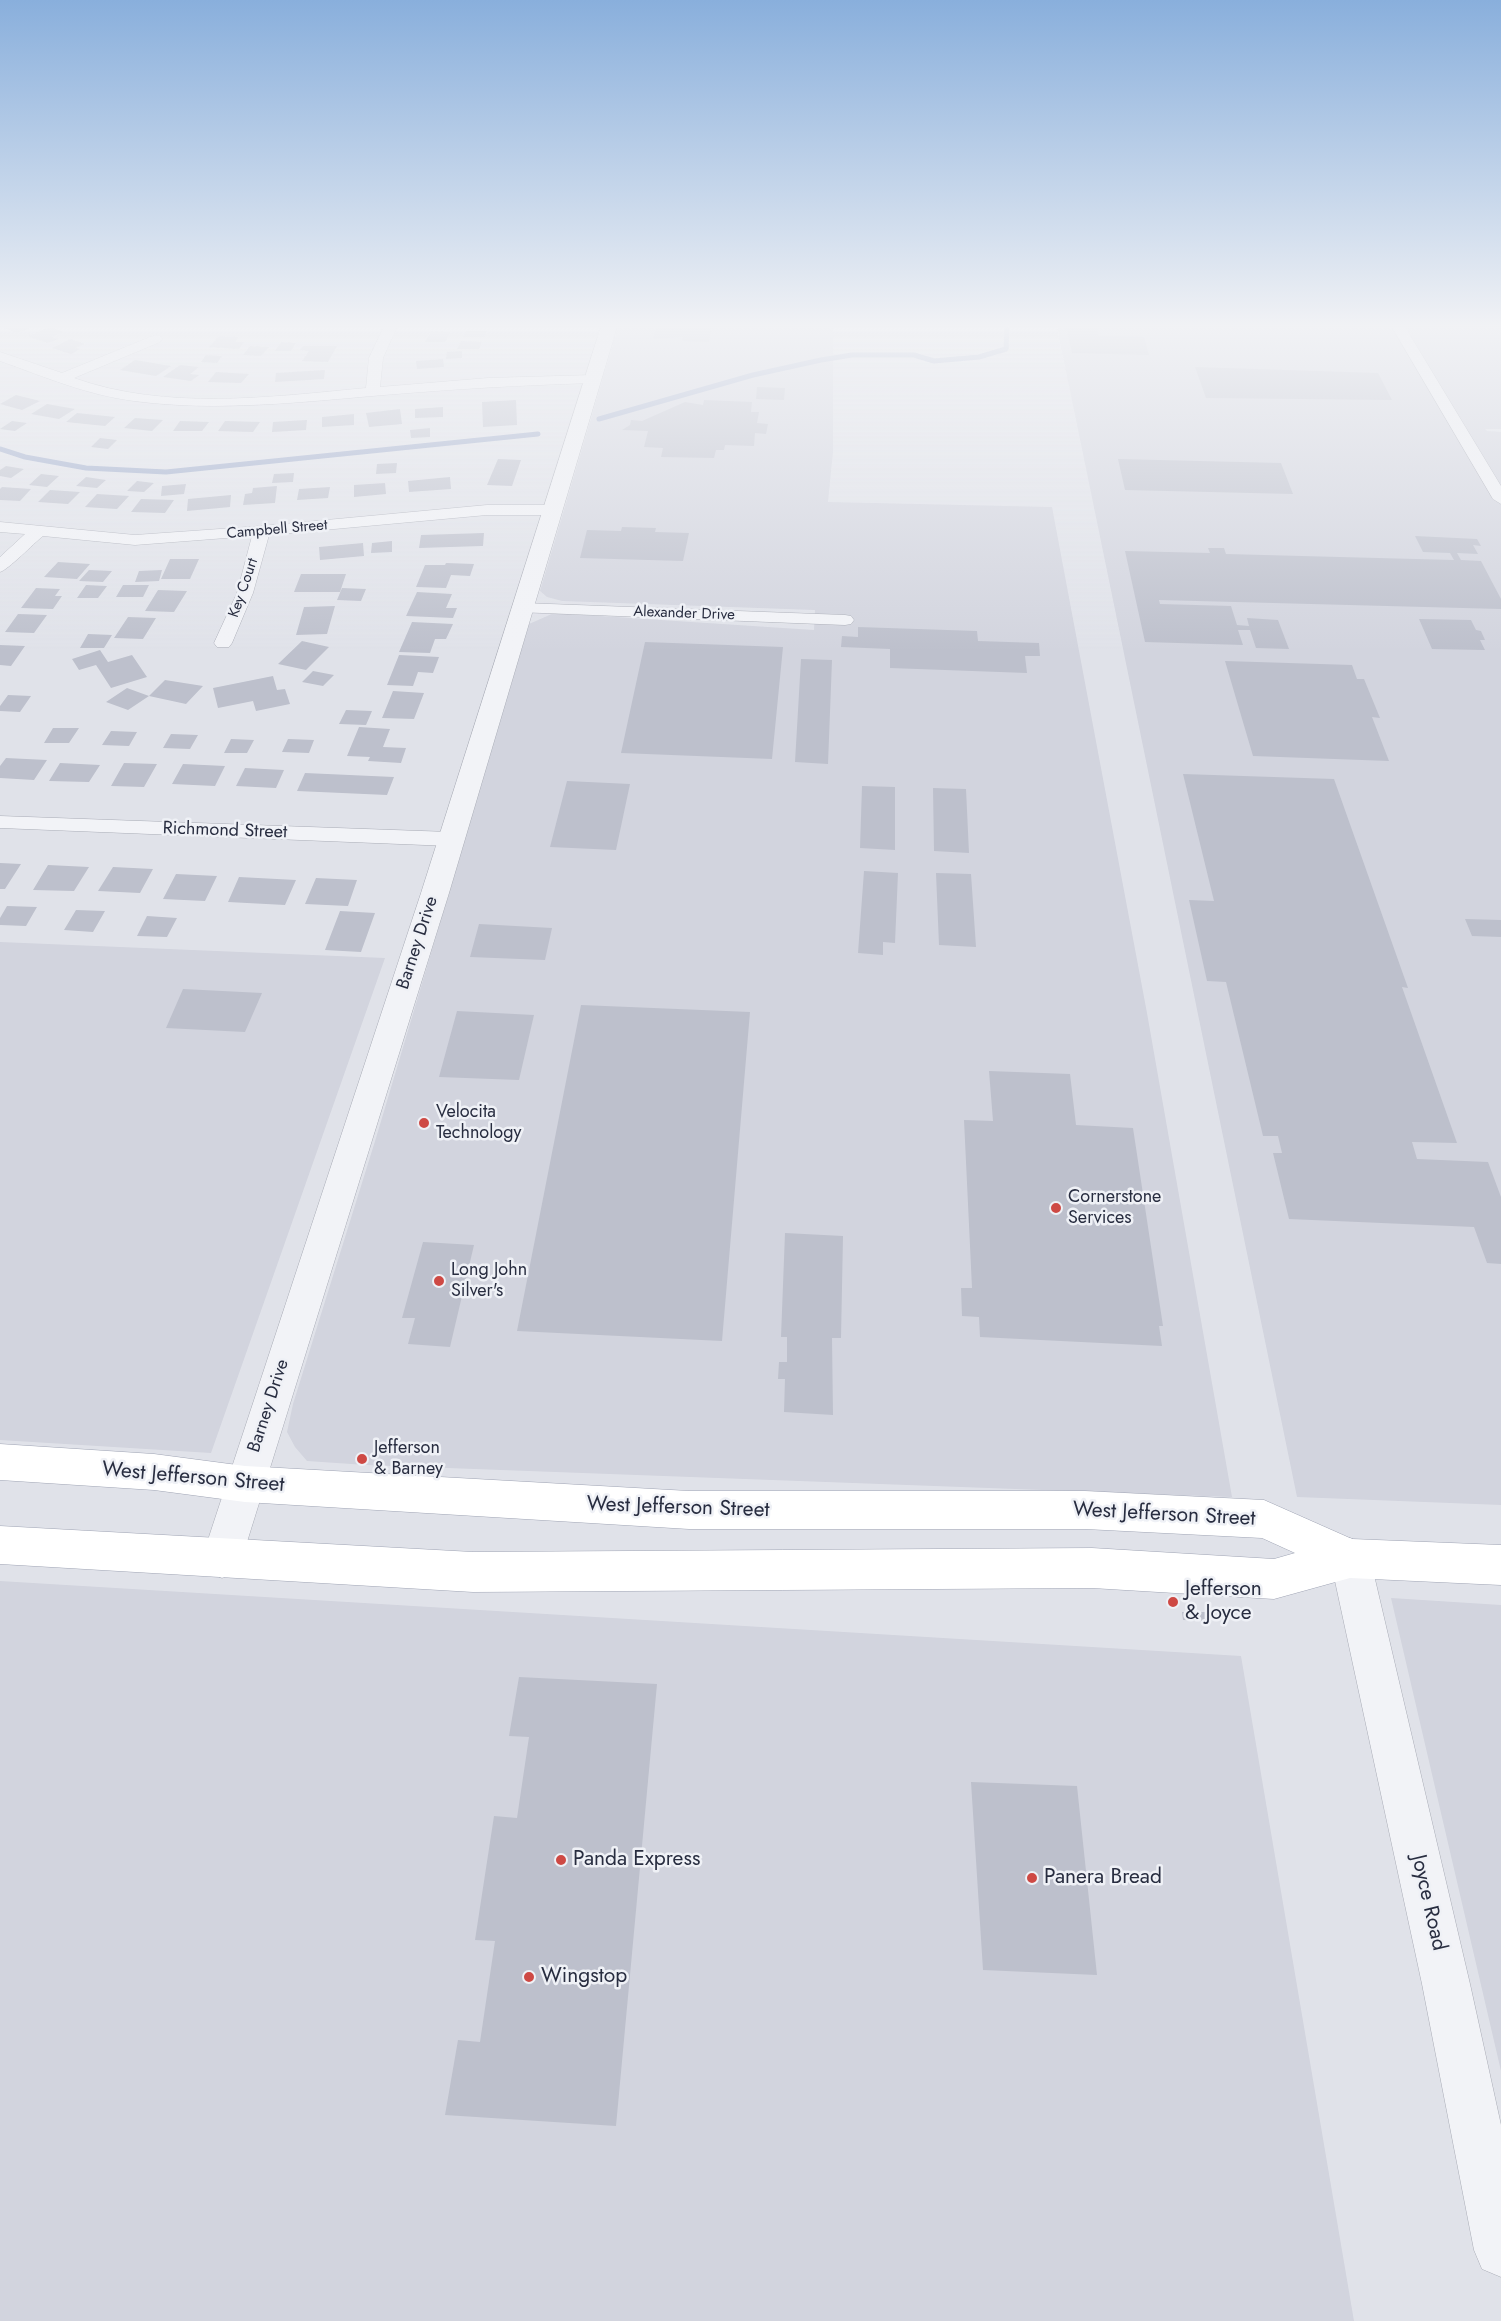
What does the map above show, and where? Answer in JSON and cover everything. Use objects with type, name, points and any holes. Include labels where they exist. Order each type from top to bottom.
[{"type":"main road","name":"West Jefferson Street","points":[[0,1462],[154,1472],[244,1484],[689,1510],[1085,1510],[1264,1520],[1350,1558]]},
{"type":"main road","name":"West Jefferson Street","points":[[0,1545],[473,1572],[1092,1568],[1274,1579],[1350,1558],[1501,1565]]},
{"type":"street","name":"Barney Drive","points":[[222,1558],[435,893],[576,435]]},
{"type":"street","points":[[1463,435],[1501,499]]},
{"type":"street","name":"Campbell Street","points":[[0,526],[135,540],[262,531],[487,510],[553,510]]},
{"type":"street","points":[[0,567],[12,553],[39,531]]},
{"type":"street","name":"Key Court","points":[[223,643],[245,593],[262,531]]},
{"type":"street","name":"Alexander Drive","points":[[523,608],[845,620]]},
{"type":"street","name":"Richmond Street","points":[[0,822],[450,839]]},
{"type":"street","name":"Joyce Road","points":[[1350,1558],[1441,1962],[1501,2250]]},
{"type":"shaded area","points":[[586,435],[833,435],[828,502],[1052,507],[1147,1013],[1232,1497],[366,1465],[307,1461],[295,1447],[287,1432],[293,1404],[376,1138],[529,624],[554,613],[814,630],[815,610],[562,601],[547,597],[540,591]]},
{"type":"shaded area","points":[[1079,435],[1501,435],[1501,1505],[1297,1497]]},
{"type":"shaded area","points":[[0,942],[385,958],[211,1453],[0,1440]]},
{"type":"shaded area","points":[[0,1581],[1241,1656],[1354,2321],[0,2321]]},
{"type":"shaded area","points":[[1391,1598],[1501,1605],[1501,2071]]},
{"type":"building","points":[[411,435],[430,435],[430,437],[411,438]]},
{"type":"building","points":[[647,435],[755,435],[754,446],[725,445],[724,450],[716,450],[714,458],[661,457],[663,448],[644,447]]},
{"type":"building","points":[[100,438],[117,440],[108,449],[91,447]]},
{"type":"building","points":[[498,459],[521,460],[512,486],[487,485]]},
{"type":"building","points":[[1118,459],[1281,463],[1293,494],[1125,490]]},
{"type":"building","points":[[397,463],[396,473],[376,474],[377,464]]},
{"type":"building","points":[[6,466],[24,469],[11,478],[0,476],[0,470]]},
{"type":"building","points":[[294,473],[293,482],[272,483],[274,474]]},
{"type":"building","points":[[41,474],[59,476],[47,487],[29,485]]},
{"type":"building","points":[[86,477],[106,480],[97,488],[76,486]]},
{"type":"building","points":[[450,477],[451,489],[409,492],[408,481]]},
{"type":"building","points":[[137,481],[154,483],[144,492],[127,491]]},
{"type":"building","points":[[385,483],[386,494],[354,497],[354,485]]},
{"type":"building","points":[[186,484],[184,494],[161,496],[162,486]]},
{"type":"building","points":[[277,486],[275,503],[243,505],[245,494],[252,493],[253,488]]},
{"type":"building","points":[[2,487],[31,489],[20,501],[0,500]]},
{"type":"building","points":[[330,487],[328,498],[297,500],[299,489]]},
{"type":"building","points":[[50,490],[80,492],[68,504],[38,502]]},
{"type":"building","points":[[97,494],[129,496],[117,509],[85,507]]},
{"type":"building","points":[[231,495],[230,507],[187,511],[188,499]]},
{"type":"building","points":[[141,499],[174,500],[165,513],[131,512]]},
{"type":"building","points":[[622,527],[656,528],[655,532],[689,533],[683,561],[580,558],[587,530],[621,531]]},
{"type":"building","points":[[484,533],[483,546],[419,548],[421,535]]},
{"type":"building","points":[[1415,536],[1477,539],[1481,546],[1473,545],[1478,554],[1457,553],[1461,560],[1481,561],[1501,599],[1501,609],[1159,600],[1160,604],[1231,606],[1237,625],[1249,626],[1247,618],[1278,620],[1289,649],[1256,648],[1250,630],[1238,630],[1243,645],[1145,642],[1125,551],[1210,553],[1208,548],[1224,548],[1226,554],[1454,560],[1450,553],[1423,552]]},
{"type":"building","points":[[392,541],[392,552],[371,553],[372,543]]},
{"type":"building","points":[[363,543],[364,556],[320,560],[319,547]]},
{"type":"building","points":[[170,559],[199,559],[190,579],[161,579]]},
{"type":"building","points":[[58,562],[90,564],[77,579],[44,577]]},
{"type":"building","points":[[446,563],[474,564],[470,576],[451,575],[446,588],[416,587],[425,565],[445,565]]},
{"type":"building","points":[[89,570],[112,571],[103,582],[79,581]]},
{"type":"building","points":[[162,570],[159,581],[135,582],[139,571]]},
{"type":"building","points":[[301,574],[346,574],[340,592],[294,592]]},
{"type":"building","points":[[86,585],[107,586],[98,598],[77,598]]},
{"type":"building","points":[[123,585],[149,585],[143,597],[116,597]]},
{"type":"building","points":[[36,588],[60,589],[55,596],[62,596],[53,609],[21,608]]},
{"type":"building","points":[[342,588],[366,589],[361,601],[337,600]]},
{"type":"building","points":[[158,590],[187,591],[174,612],[145,611]]},
{"type":"building","points":[[417,592],[452,594],[446,608],[457,608],[453,618],[406,616]]},
{"type":"building","points":[[335,606],[327,634],[296,635],[304,607]]},
{"type":"building","points":[[18,614],[47,615],[34,633],[5,632]]},
{"type":"building","points":[[128,617],[156,618],[143,639],[114,638]]},
{"type":"building","points":[[1419,619],[1471,620],[1476,630],[1481,631],[1485,640],[1480,640],[1485,650],[1432,649]]},
{"type":"building","points":[[412,622],[453,624],[446,639],[435,639],[430,653],[399,652]]},
{"type":"building","points":[[858,627],[977,631],[978,641],[1039,643],[1040,656],[1025,656],[1027,673],[890,668],[890,649],[841,647],[842,636],[858,637]]},
{"type":"building","points":[[88,634],[112,635],[104,648],[80,648]]},
{"type":"building","points":[[302,641],[329,647],[306,670],[278,664]]},
{"type":"building","points":[[645,642],[783,647],[772,759],[621,753]]},
{"type":"building","points":[[0,645],[25,646],[11,666],[0,665]]},
{"type":"building","points":[[100,650],[108,662],[132,655],[147,677],[111,688],[96,665],[79,670],[72,659]]},
{"type":"building","points":[[399,655],[439,657],[433,673],[418,672],[413,686],[387,685]]},
{"type":"building","points":[[801,659],[832,660],[828,764],[795,762]]},
{"type":"building","points":[[1225,661],[1352,665],[1357,679],[1364,679],[1380,718],[1372,717],[1389,761],[1253,756]]},
{"type":"building","points":[[313,671],[334,675],[323,686],[302,682]]},
{"type":"building","points":[[273,676],[277,690],[285,689],[290,704],[256,711],[253,701],[218,708],[213,688]]},
{"type":"building","points":[[165,680],[203,686],[186,704],[149,696]]},
{"type":"building","points":[[127,688],[149,696],[128,710],[106,702]]},
{"type":"building","points":[[393,691],[424,693],[414,719],[382,718]]},
{"type":"building","points":[[8,695],[31,696],[20,712],[0,711],[0,706]]},
{"type":"building","points":[[346,710],[372,711],[366,725],[339,724]]},
{"type":"building","points":[[359,727],[390,729],[383,747],[406,748],[401,763],[368,761],[370,757],[347,756]]},
{"type":"building","points":[[53,728],[79,728],[69,743],[44,743]]},
{"type":"building","points":[[111,731],[137,732],[129,746],[102,745]]},
{"type":"building","points":[[171,734],[198,735],[190,749],[163,748]]},
{"type":"building","points":[[231,739],[254,740],[247,753],[224,753]]},
{"type":"building","points":[[288,739],[314,740],[309,753],[282,752]]},
{"type":"building","points":[[6,758],[47,760],[34,780],[0,778],[0,766]]},
{"type":"building","points":[[60,763],[100,765],[89,782],[49,781]]},
{"type":"building","points":[[124,763],[157,764],[144,787],[111,786]]},
{"type":"building","points":[[183,764],[225,766],[215,786],[172,784]]},
{"type":"building","points":[[245,768],[284,770],[276,788],[236,786]]},
{"type":"building","points":[[305,773],[394,777],[387,795],[297,791]]},
{"type":"building","points":[[1183,774],[1334,779],[1408,988],[1402,987],[1457,1143],[1412,1142],[1417,1159],[1488,1162],[1501,1197],[1501,1264],[1487,1263],[1474,1227],[1289,1219],[1273,1153],[1282,1153],[1278,1136],[1263,1136],[1226,982],[1207,981],[1189,900],[1214,901]]},
{"type":"building","points":[[567,781],[630,784],[616,850],[550,847]]},
{"type":"building","points":[[862,786],[895,787],[895,850],[860,848]]},
{"type":"building","points":[[933,788],[966,789],[969,853],[934,851]]},
{"type":"building","points":[[0,863],[21,864],[5,889],[0,889]]},
{"type":"building","points":[[48,865],[89,867],[74,891],[33,890]]},
{"type":"building","points":[[113,867],[153,869],[140,893],[98,891]]},
{"type":"building","points":[[864,871],[898,873],[895,943],[883,942],[883,955],[858,953]]},
{"type":"building","points":[[936,873],[971,874],[976,947],[939,945]]},
{"type":"building","points":[[176,874],[217,876],[205,901],[163,899]]},
{"type":"building","points":[[239,877],[296,880],[285,905],[228,902]]},
{"type":"building","points":[[316,878],[357,880],[348,906],[305,904]]},
{"type":"building","points":[[7,906],[37,907],[26,926],[0,925],[0,918]]},
{"type":"building","points":[[76,910],[105,911],[93,932],[64,930]]},
{"type":"building","points":[[340,911],[375,913],[361,952],[325,950]]},
{"type":"building","points":[[147,916],[177,918],[167,937],[137,936]]},
{"type":"building","points":[[1465,919],[1501,920],[1501,937],[1472,936]]},
{"type":"building","points":[[479,924],[552,928],[545,960],[470,957]]},
{"type":"building","points":[[183,989],[262,993],[245,1032],[166,1028]]},
{"type":"building","points":[[581,1005],[750,1012],[722,1341],[517,1331]]},
{"type":"building","points":[[457,1011],[534,1015],[519,1080],[439,1077]]},
{"type":"building","name":"Cornerstone Services","points":[[989,1071],[1070,1074],[1076,1125],[1133,1128],[1163,1326],[1159,1326],[1162,1346],[980,1337],[979,1317],[962,1316],[961,1288],[972,1288],[964,1120],[993,1121]]},
{"type":"building","points":[[785,1233],[843,1236],[841,1338],[832,1338],[833,1415],[784,1412],[785,1379],[778,1379],[779,1362],[787,1362],[787,1337],[781,1337]]},
{"type":"building","name":"Long John Silver's","points":[[423,1242],[474,1245],[450,1347],[408,1344],[415,1318],[402,1318]]},
{"type":"building","points":[[1182,1612],[1208,1612],[1209,1621],[1183,1620]]},
{"type":"building","points":[[519,1677],[657,1684],[616,2126],[445,2115],[458,2040],[480,2042],[495,1941],[475,1940],[494,1816],[517,1818],[529,1737],[509,1736]]},
{"type":"building","name":"Panera Bread","points":[[971,1782],[1077,1786],[1097,1975],[983,1970]]},
{"type":"waterway","points":[[0,449],[25,457],[86,468],[166,472],[525,435]]},
{"type":"place","name":"Velocita Technology","points":[[424,1123]]},
{"type":"place","name":"Cornerstone Services","points":[[1056,1208]]},
{"type":"place","name":"Long John Silver's","points":[[439,1281]]},
{"type":"place","name":"Jefferson & Barney","points":[[362,1459]]},
{"type":"place","name":"Jefferson & Joyce","points":[[1173,1602]]},
{"type":"place","name":"Panda Express","points":[[561,1860]]},
{"type":"place","name":"Panera Bread","points":[[1032,1878]]},
{"type":"place","name":"Wingstop","points":[[529,1977]]}]
